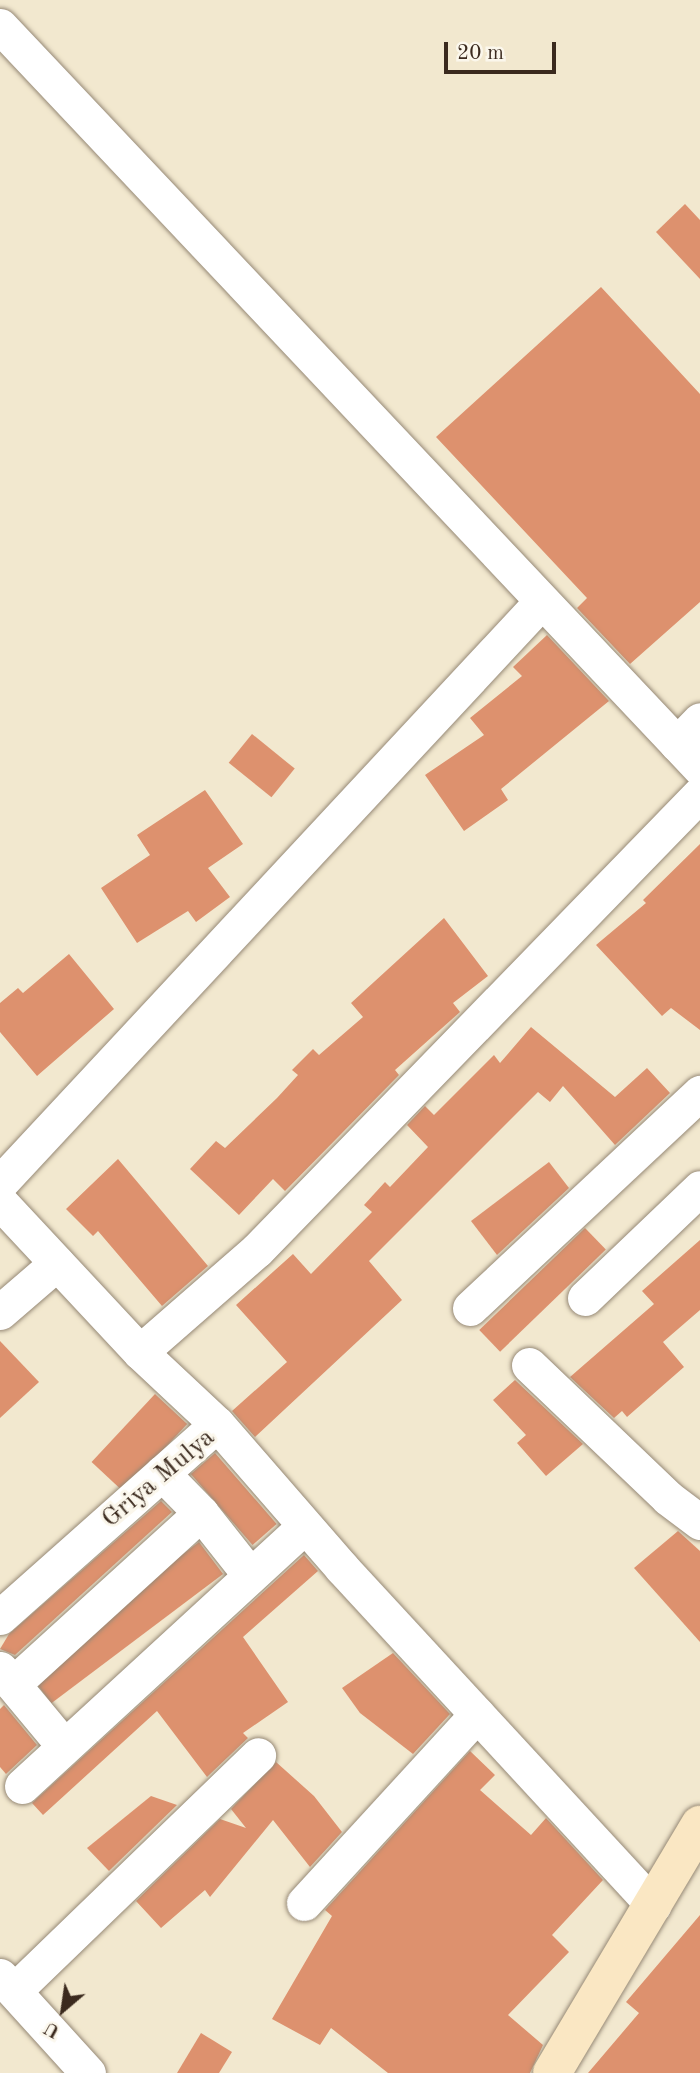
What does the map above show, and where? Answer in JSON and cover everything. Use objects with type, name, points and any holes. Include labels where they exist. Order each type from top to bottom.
[{"type":"main road","points":[[552,2073],[700,1825]]},
{"type":"street","points":[[0,26],[542,601],[692,744]]},
{"type":"street","points":[[0,1183],[542,601]]},
{"type":"street","points":[[140,1352],[257,1250],[700,794]]},
{"type":"street","points":[[470,1308],[700,1093]]},
{"type":"street","points":[[585,1298],[700,1188]]},
{"type":"street","points":[[0,1202],[140,1352],[217,1424]]},
{"type":"street","points":[[0,1312],[57,1263]]},
{"type":"street","points":[[529,1364],[668,1498],[700,1522]]},
{"type":"street","name":"Griya Mulya","points":[[0,1617],[217,1424],[342,1568],[653,1905]]},
{"type":"street","points":[[162,1473],[201,1513],[250,1575]]},
{"type":"street","points":[[64,1746],[6,1677],[201,1513]]},
{"type":"street","points":[[22,1786],[305,1526]]},
{"type":"street","points":[[304,1903],[477,1714]]},
{"type":"street","points":[[88,2073],[7,1983],[258,1755]]},
{"type":"building","points":[[685,204],[700,220],[700,279],[656,232]]},
{"type":"building","points":[[601,287],[700,394],[700,602],[630,664],[577,608],[587,598],[436,437]]},
{"type":"building","points":[[547,635],[609,701],[501,789],[508,800],[464,831],[425,775],[484,735],[470,718],[522,676],[513,667]]},
{"type":"building","points":[[252,734],[295,769],[271,797],[229,763]]},
{"type":"building","points":[[205,790],[243,844],[208,868],[230,897],[196,922],[188,911],[137,943],[101,888],[150,855],[137,835]]},
{"type":"building","points":[[700,844],[700,1030],[671,1008],[662,1016],[596,945],[646,903],[643,900]]},
{"type":"building","points":[[444,918],[488,976],[453,1003],[460,1012],[395,1070],[399,1075],[285,1191],[273,1179],[239,1215],[190,1169],[216,1141],[225,1148],[277,1098],[298,1075],[292,1070],[313,1049],[319,1055],[363,1017],[351,1003]]},
{"type":"building","points":[[69,954],[114,1009],[37,1076],[0,1032],[0,1003],[18,988],[23,993]]},
{"type":"building","points":[[531,1027],[615,1097],[647,1068],[670,1093],[615,1145],[563,1086],[550,1102],[538,1092],[369,1261],[402,1300],[255,1437],[232,1411],[287,1362],[236,1305],[293,1254],[311,1274],[372,1212],[364,1205],[385,1182],[390,1187],[428,1147],[407,1125],[425,1106],[434,1115],[494,1055],[500,1063]]},
{"type":"building","points":[[118,1159],[208,1266],[162,1306],[98,1231],[93,1236],[66,1209]]},
{"type":"building","points":[[549,1162],[569,1188],[497,1255],[471,1221]]},
{"type":"building","points":[[585,1228],[606,1250],[500,1352],[479,1330]]},
{"type":"building","points":[[700,1240],[700,1310],[663,1342],[684,1367],[627,1417],[622,1411],[614,1418],[570,1377],[654,1304],[642,1291]]},
{"type":"building","points":[[0,1341],[39,1382],[0,1418]]},
{"type":"building","points":[[515,1380],[583,1444],[546,1476],[517,1443],[526,1435],[493,1400]]},
{"type":"building","points":[[155,1394],[187,1424],[124,1492],[92,1462]]},
{"type":"building","points":[[215,1453],[277,1524],[253,1545],[191,1474]]},
{"type":"building","points":[[161,1501],[172,1512],[15,1655],[0,1649],[9,1634]]},
{"type":"building","points":[[678,1531],[700,1551],[700,1642],[634,1568]]},
{"type":"building","points":[[199,1542],[223,1574],[51,1703],[27,1671]]},
{"type":"building","points":[[304,1555],[318,1571],[243,1637],[288,1702],[243,1733],[248,1738],[207,1777],[157,1711],[43,1815],[32,1803]]},
{"type":"building","points":[[393,1653],[450,1714],[413,1754],[360,1713],[342,1688]]},
{"type":"building","points":[[4,1705],[37,1745],[6,1774],[0,1767],[0,1709]]},
{"type":"building","points":[[470,1751],[495,1775],[480,1790],[531,1835],[546,1818],[603,1880],[552,1935],[569,1952],[508,2015],[543,2045],[530,2073],[388,2073],[331,2028],[320,2045],[272,2019],[332,1916],[325,1910]]},
{"type":"building","points":[[276,1762],[314,1796],[342,1832],[310,1867],[273,1820],[210,1897],[205,1890],[161,1928],[136,1901],[220,1819],[246,1828],[231,1809]]},
{"type":"building","points":[[151,1796],[177,1805],[109,1871],[87,1848]]},
{"type":"building","points":[[700,1915],[700,2073],[588,2073],[639,2013],[626,2002]]},
{"type":"building","points":[[201,2033],[232,2052],[219,2073],[177,2073]]}]
